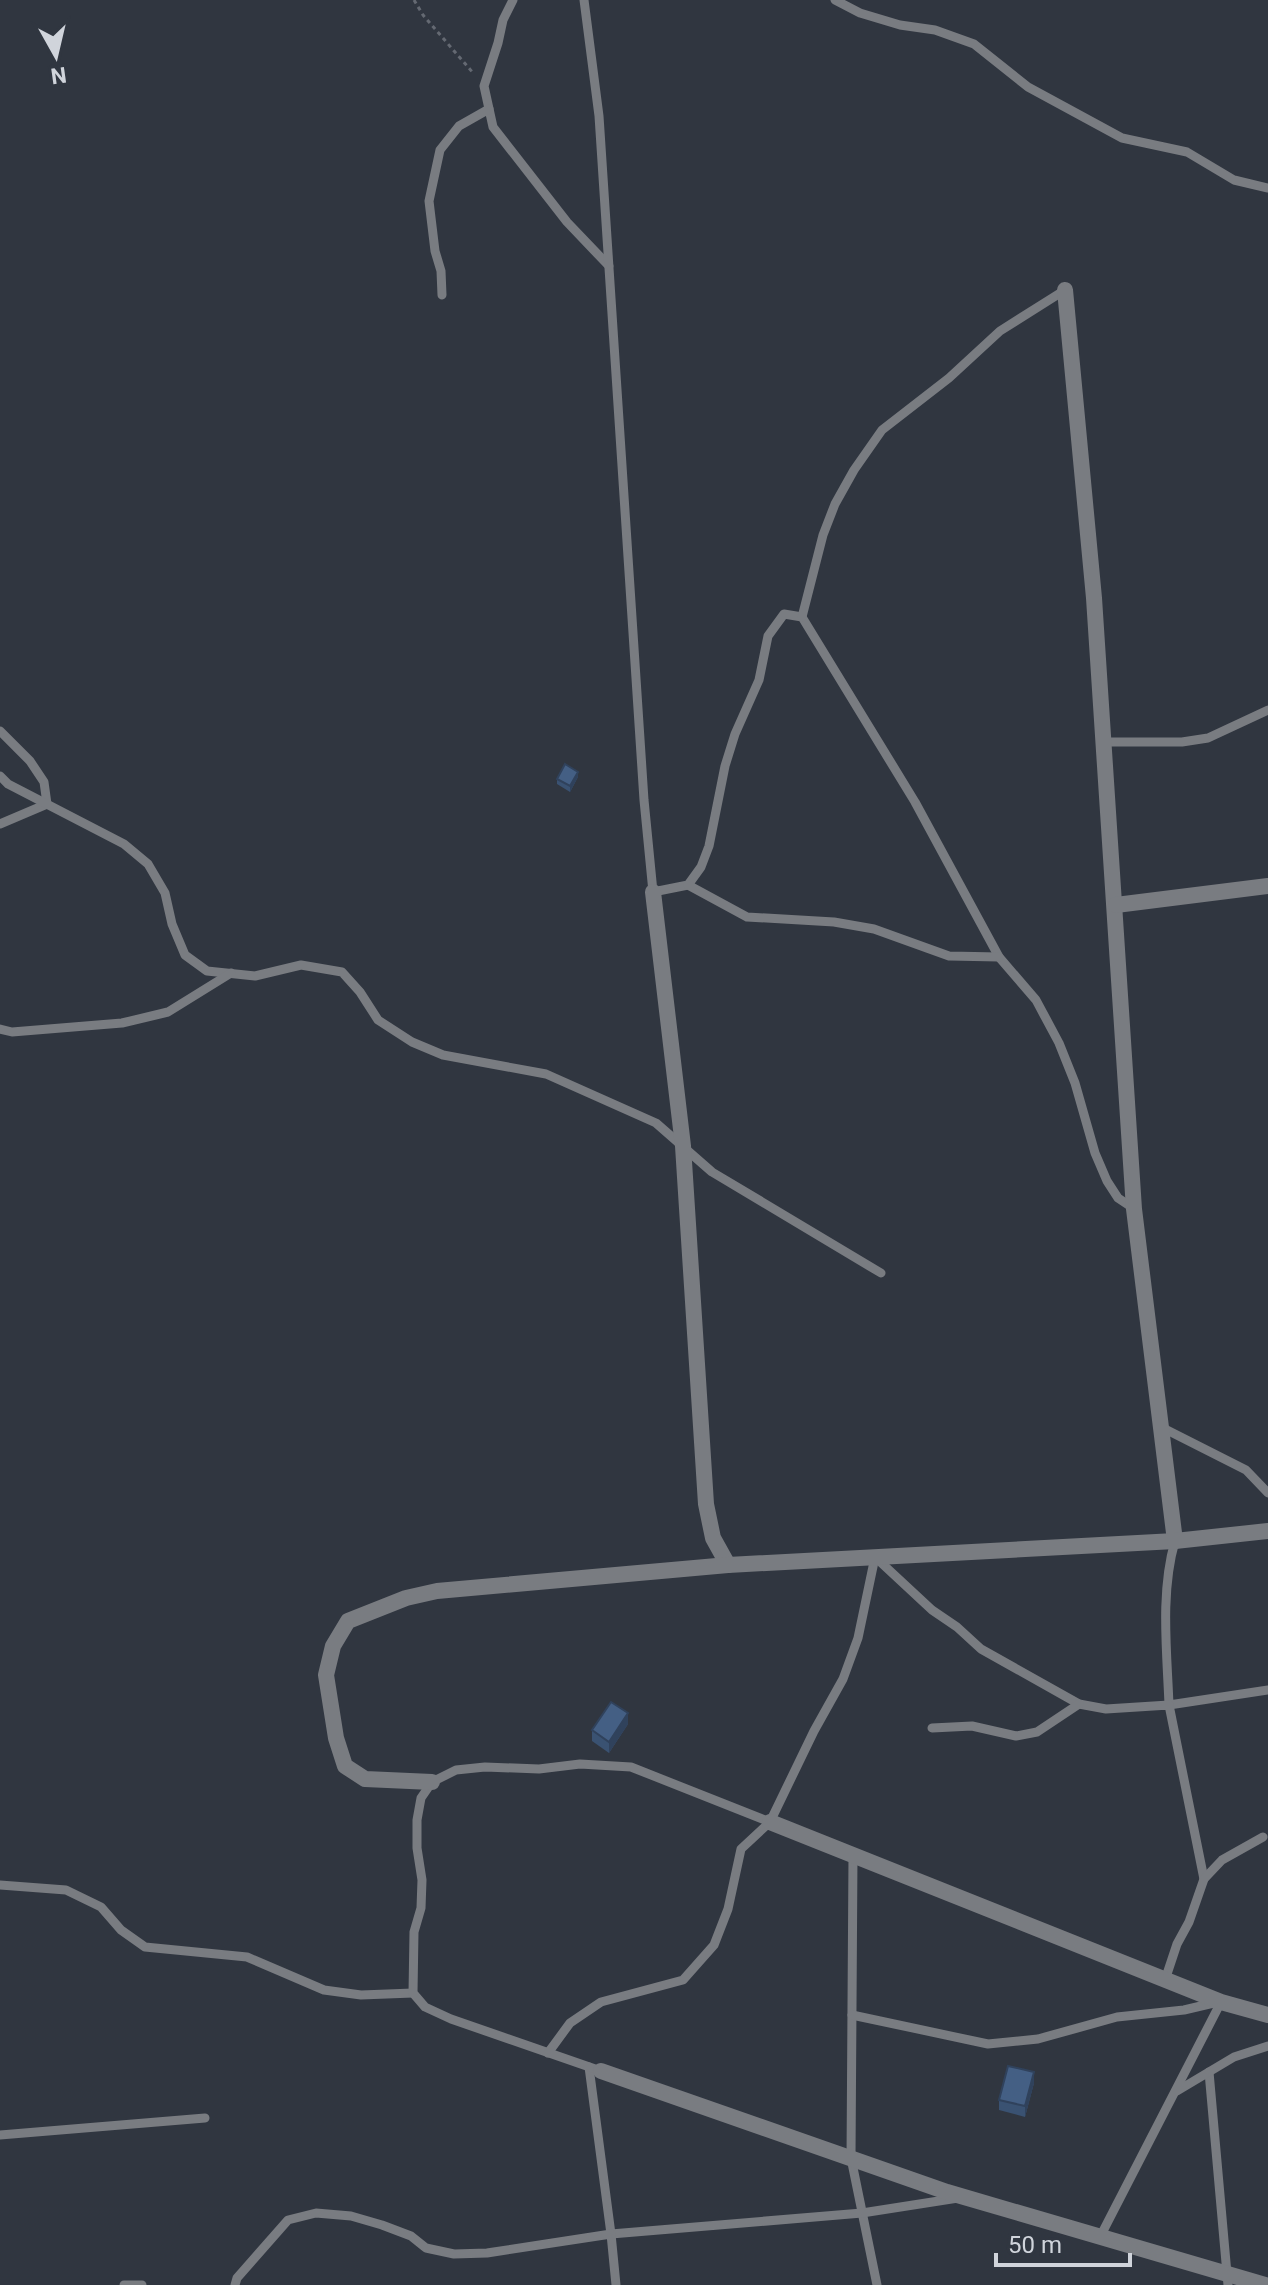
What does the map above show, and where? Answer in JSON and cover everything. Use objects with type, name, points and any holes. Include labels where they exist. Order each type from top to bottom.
[{"type":"street","points":[[1065,290],[1094,598],[1134,1209],[1175,1541]]},
{"type":"street","points":[[1116,905],[1268,886]]},
{"type":"street","points":[[653,892],[683,1146],[706,1504],[713,1538],[728,1565]]},
{"type":"street","points":[[432,1782],[365,1779],[345,1766],[336,1738],[326,1675],[333,1646],[348,1621],[406,1598],[437,1591],[728,1565],[1175,1541],[1268,1531]]},
{"type":"street","points":[[770,1822],[1221,2002],[1268,2015]]},
{"type":"street","points":[[595,2069],[966,2197],[1227,2279],[1265,2285]]},
{"type":"lane","points":[[513,0],[503,20],[484,86],[493,127],[567,222],[609,266]]},
{"type":"lane","points":[[584,0],[599,116],[644,800],[653,892],[688,885],[747,917],[834,922],[874,929],[949,956],[999,957]]},
{"type":"lane","points":[[835,0],[860,13],[900,25],[935,30],[974,44],[1028,87],[1122,138],[1187,152],[1234,180],[1268,188]]},
{"type":"lane","points":[[442,295],[441,271],[430,221],[429,201],[434,173],[440,150],[450,135],[459,126],[489,109]]},
{"type":"lane","points":[[1065,290],[1000,331],[949,378],[882,430],[835,504],[823,535],[802,617],[915,802],[999,957],[1011,968],[1042,1011],[1075,1083],[1095,1153],[1107,1181],[1118,1198],[1134,1209]]},
{"type":"lane","points":[[688,885],[701,867],[709,846],[725,766],[735,734],[759,680],[768,636],[784,614],[802,617]]},
{"type":"lane","points":[[1104,742],[1182,742],[1208,738],[1268,710]]},
{"type":"lane","points":[[0,731],[30,761],[44,782],[47,804]]},
{"type":"lane","points":[[0,776],[8,784],[124,844],[148,864],[165,893],[172,924],[185,955],[207,971],[255,976],[301,965],[342,972],[378,1020],[412,1042],[443,1055],[546,1074],[656,1123],[712,1172],[881,1273]]},
{"type":"lane","points":[[0,824],[47,804]]},
{"type":"lane","points":[[0,1029],[12,1032],[95,1026],[168,1012],[231,973]]},
{"type":"lane","points":[[1161,1427],[1246,1470],[1268,1493]]},
{"type":"lane","points":[[1175,1541],[1167,1567],[1169,1705],[1204,1879]]},
{"type":"lane","points":[[875,1557],[932,1610],[981,1649],[1079,1704],[1106,1709],[1169,1705],[1268,1690]]},
{"type":"lane","points":[[548,2053],[570,2023],[601,2002],[683,1980],[714,1945],[728,1909],[741,1849],[770,1822],[843,1679],[858,1638],[875,1557]]},
{"type":"lane","points":[[932,1728],[972,1726],[1016,1736],[1037,1732],[1079,1704]]},
{"type":"lane","points":[[616,2285],[595,2069],[451,2019],[425,2007],[413,1993],[414,1932],[421,1908],[417,1820],[421,1798],[432,1782],[456,1770],[485,1767],[539,1769],[580,1764],[631,1767],[770,1822]]},
{"type":"lane","points":[[1165,1980],[1204,1879],[1222,1860],[1263,1837]]},
{"type":"lane","points":[[853,1855],[851,2158],[877,2285]]},
{"type":"lane","points":[[0,1885],[66,1890],[101,1907],[121,1930],[145,1947],[247,1957],[324,1990],[361,1995],[413,1993]]},
{"type":"lane","points":[[852,2015],[988,2044],[1038,2039],[1117,2017],[1184,2010],[1221,2002]]},
{"type":"lane","points":[[1100,2237],[1221,2002]]},
{"type":"lane","points":[[1174,2093],[1234,2057],[1268,2046]]},
{"type":"lane","points":[[1209,2072],[1227,2279]]},
{"type":"lane","points":[[0,2135],[205,2118]]},
{"type":"lane","points":[[235,2285],[237,2278],[288,2220],[316,2213],[351,2216],[411,2236],[426,2248],[454,2254],[487,2253],[611,2234],[862,2213],[966,2197]]},
{"type":"lane","points":[[124,2285],[142,2285]]},
{"type":"path","points":[[414,0],[423,15],[484,86]]},
{"type":"building","points":[[565,764],[578,772],[570,786],[557,779]]},
{"type":"building","points":[[611,1702],[628,1713],[609,1742],[592,1730]]},
{"type":"building","points":[[1008,2066],[1034,2072],[1025,2106],[999,2100]]}]
